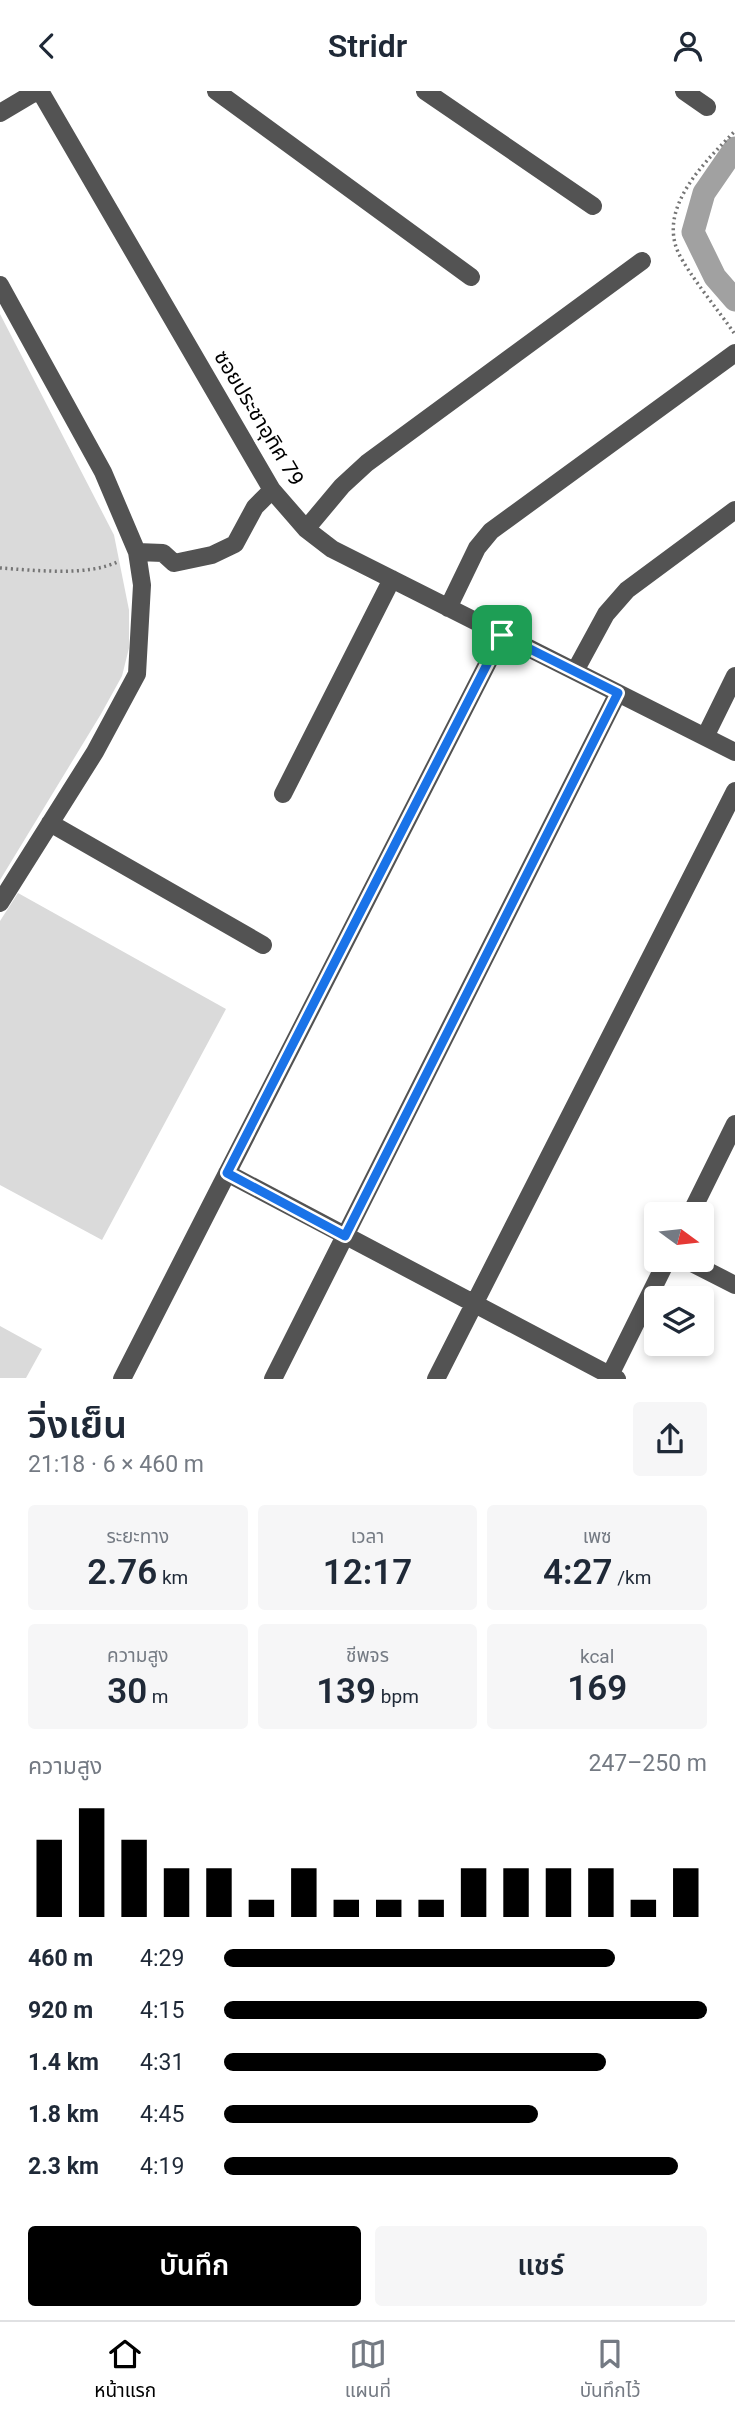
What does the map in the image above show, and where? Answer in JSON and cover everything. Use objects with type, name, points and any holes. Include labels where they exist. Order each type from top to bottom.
[{"type":"street","points":[[0,113],[38,91]]},
{"type":"street","name":"ซอยประชาอุทิศ 79","points":[[38,91],[272,490],[306,529],[332,549],[735,752]]},
{"type":"street","points":[[216,91],[471,277]]},
{"type":"street","points":[[425,91],[593,206]]},
{"type":"street","points":[[684,91],[707,107]]},
{"type":"street","points":[[306,529],[342,486],[367,463],[642,261]]},
{"type":"street","points":[[0,285],[103,472],[142,585],[137,674],[95,752],[0,903]]},
{"type":"street","points":[[448,608],[483,538],[735,353]]},
{"type":"street","points":[[134,556],[163,553],[174,563],[226,549],[240,539],[255,507],[272,490]]},
{"type":"street","points":[[575,671],[606,614],[627,590],[735,510]]},
{"type":"street","points":[[283,794],[392,579]]},
{"type":"street","points":[[122,1378],[502,635]]},
{"type":"street","points":[[705,737],[735,676]]},
{"type":"street","points":[[273,1378],[618,693]]},
{"type":"street","points":[[436,1378],[735,791]]},
{"type":"street","points":[[50,823],[263,945]]},
{"type":"street","points":[[697,1202],[733,1133]]},
{"type":"street","points":[[227,1173],[612,1377],[661,1272]]},
{"type":"street","points":[[710,1272],[735,1285]]},
{"type":"path","points":[[735,131],[701,166],[673,215],[678,251],[735,335]]},
{"type":"path","points":[[0,568],[88,568],[109,566],[134,556]]},
{"type":"shaded area","points":[[0,314],[114,535],[129,610],[129,648],[122,676],[101,714],[0,880]]},
{"type":"shaded area","points":[[18,893],[226,1009],[102,1240],[0,1185],[0,921]]},
{"type":"shaded area","points":[[0,1326],[42,1349],[26,1378],[0,1378]]},
{"type":"waterway","points":[[735,148],[704,193],[693,232],[715,277],[735,300]]},
{"type":"route","points":[[502,635],[618,693],[345,1236],[227,1173],[502,635]]}]
